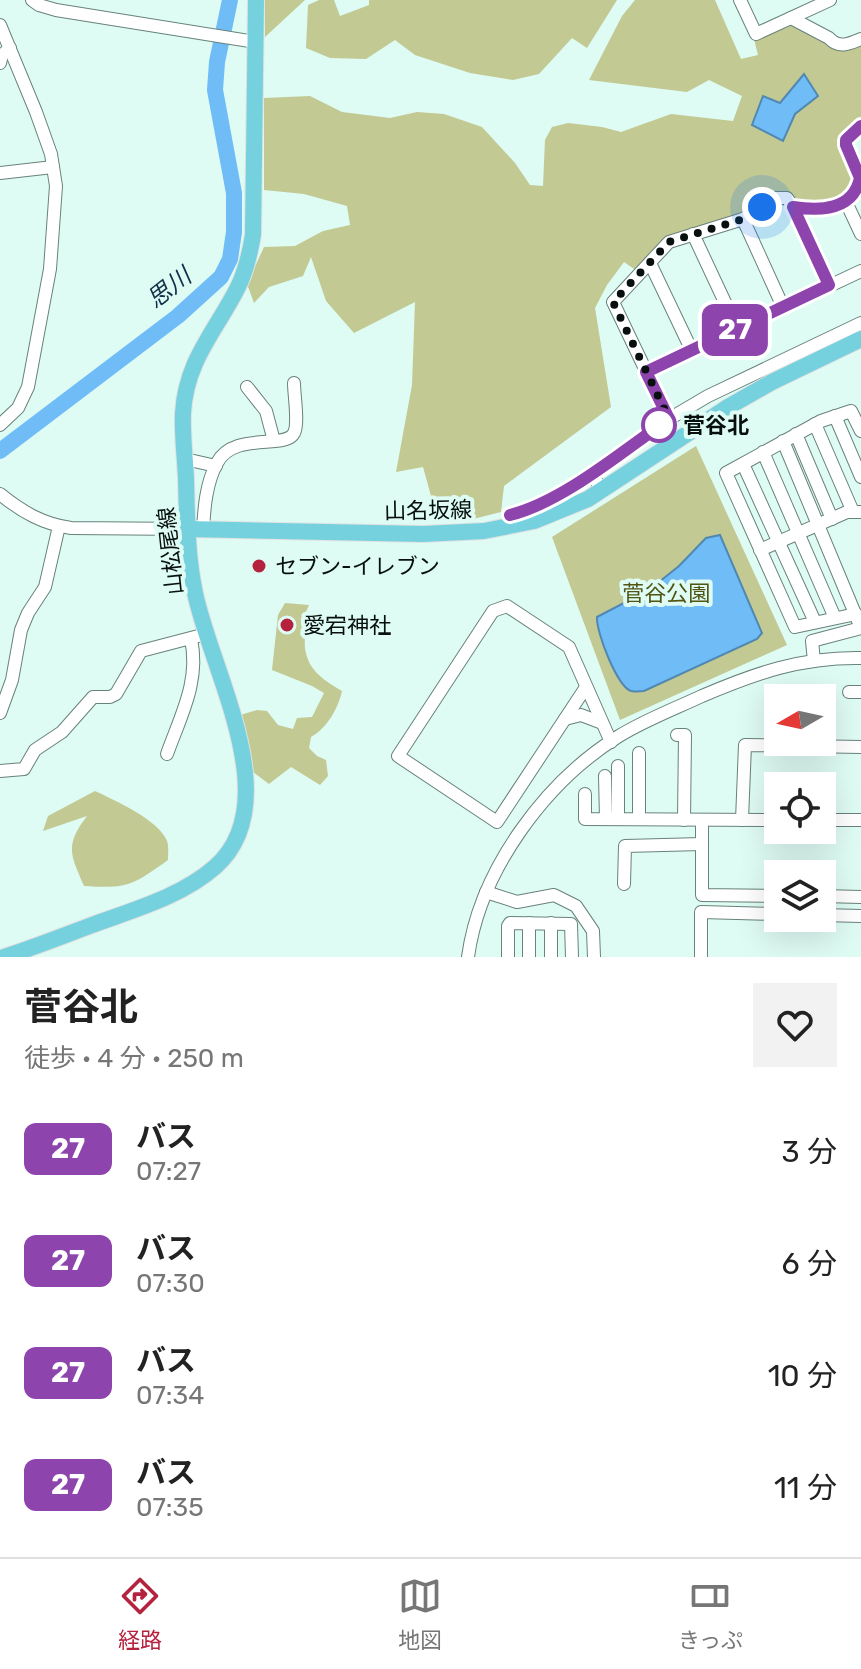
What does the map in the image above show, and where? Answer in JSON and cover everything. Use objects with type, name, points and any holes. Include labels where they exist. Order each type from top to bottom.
[{"type":"main road","name":"山松尾線","points":[[4,957],[188,887],[217,866],[234,843],[247,808],[247,781],[230,712],[198,637],[194,589],[195,530],[185,459],[183,413],[186,385],[196,357],[238,287],[248,263],[253,235],[256,0]]},
{"type":"main road","name":"山名坂線","points":[[195,530],[423,534],[484,531],[534,521],[567,509],[602,490],[728,407],[861,339]]},
{"type":"street","points":[[32,0],[56,10],[256,42]]},
{"type":"street","points":[[740,0],[756,34],[830,0]]},
{"type":"street","points":[[791,18],[834,43],[846,46],[861,39]]},
{"type":"street","points":[[0,25],[25,81],[53,167],[56,186],[50,269],[35,358],[28,387],[18,408],[0,425]]},
{"type":"street","points":[[0,63],[2,55],[10,48]]},
{"type":"street","points":[[793,207],[820,211],[846,202],[859,184],[859,170],[846,140],[861,126]]},
{"type":"street","points":[[0,173],[53,167]]},
{"type":"street","points":[[669,419],[613,302],[669,242],[743,219],[775,198],[787,198],[829,285]]},
{"type":"street","points":[[846,202],[861,234]]},
{"type":"street","points":[[743,219],[783,307]]},
{"type":"street","points":[[693,234],[737,328]]},
{"type":"street","points":[[650,263],[692,351]]},
{"type":"street","points":[[646,372],[861,271]]},
{"type":"street","points":[[510,515],[550,499],[669,419],[728,385],[861,323]]},
{"type":"street","points":[[0,494],[21,511],[59,526],[195,530],[216,466],[224,454],[237,446],[285,442],[293,437],[296,429],[294,383]]},
{"type":"street","points":[[247,387],[266,411],[274,441]]},
{"type":"street","points":[[856,614],[795,627],[726,473],[815,424],[851,411],[861,431]]},
{"type":"street","points":[[835,416],[861,477]]},
{"type":"street","points":[[760,550],[832,519],[857,512],[815,424]]},
{"type":"street","points":[[796,434],[832,519]]},
{"type":"street","points":[[783,441],[861,628],[812,641],[814,661]]},
{"type":"street","points":[[763,452],[835,618]]},
{"type":"street","points":[[185,459],[216,466]]},
{"type":"street","points":[[743,464],[815,622]]},
{"type":"street","points":[[591,473],[602,490]]},
{"type":"street","points":[[0,713],[12,680],[21,630],[45,587],[59,526]]},
{"type":"street","points":[[586,687],[497,822],[398,756],[493,611],[502,605],[569,647],[611,742]]},
{"type":"street","points":[[0,771],[24,769],[35,750],[62,732],[93,697],[116,694],[141,651],[198,637],[194,676],[167,754]]},
{"type":"street","points":[[468,957],[486,892],[512,843],[541,804],[595,753],[670,711],[755,673],[814,661],[861,658]]},
{"type":"street","points":[[565,719],[581,715],[602,723]]},
{"type":"street","points":[[677,735],[685,735],[684,820]]},
{"type":"street","points":[[742,820],[745,745],[861,747]]},
{"type":"street","points":[[639,753],[639,819]]},
{"type":"street","points":[[612,819],[618,766]]},
{"type":"street","points":[[605,776],[612,819]]},
{"type":"street","points":[[585,794],[585,819],[764,820]]},
{"type":"street","points":[[702,820],[702,895],[764,896]]},
{"type":"street","points":[[836,820],[861,820]]},
{"type":"street","points":[[624,884],[625,846],[702,844]]},
{"type":"street","points":[[486,892],[517,902],[554,895],[576,906],[593,931],[594,957]]},
{"type":"street","points":[[836,896],[861,897]]},
{"type":"street","points":[[701,957],[701,912],[764,914]]},
{"type":"street","points":[[836,915],[861,916]]},
{"type":"street","points":[[508,957],[510,923],[551,923],[571,924],[572,957]]},
{"type":"street","points":[[529,923],[529,957]]},
{"type":"street","points":[[551,923],[551,957]]},
{"type":"green space","points":[[265,0],[305,0],[265,37]]},
{"type":"green space","points":[[319,0],[334,0],[340,16],[369,5],[369,0],[617,0],[587,48],[572,38],[539,74],[513,80],[470,73],[415,55],[395,40],[366,59],[330,58],[306,48],[308,5]]},
{"type":"green space","points":[[635,0],[715,0],[741,59],[758,55],[754,39],[786,24],[795,23],[827,40],[861,42],[861,120],[843,139],[856,177],[847,195],[820,207],[798,205],[787,195],[744,214],[668,239],[637,271],[624,262],[595,308],[611,407],[504,486],[501,512],[465,521],[438,521],[423,467],[396,472],[412,385],[415,302],[354,333],[326,301],[311,257],[303,276],[269,287],[254,303],[247,284],[264,247],[295,246],[323,231],[350,225],[347,206],[304,194],[264,190],[264,98],[310,96],[342,112],[390,118],[417,112],[444,114],[482,127],[515,163],[530,185],[543,186],[545,140],[552,127],[568,123],[621,132],[671,114],[733,121],[742,96],[709,80],[687,92],[589,80],[622,16]]},
{"type":"green space","name":"菅谷公園","points":[[696,446],[787,645],[620,720],[552,537]]},
{"type":"green space","points":[[285,603],[309,605],[301,623],[307,656],[318,674],[342,691],[331,717],[311,737],[309,748],[326,760],[328,776],[320,785],[291,767],[269,784],[253,772],[237,716],[257,710],[267,711],[278,725],[293,729],[297,718],[312,717],[324,693],[272,670],[278,615]]},
{"type":"green space","points":[[95,791],[155,826],[167,841],[168,860],[129,884],[84,886],[72,851],[75,835],[87,816],[43,831],[48,816]]},
{"type":"water","points":[[804,74],[818,96],[795,114],[783,141],[752,125],[763,96],[780,103]]},
{"type":"water","points":[[720,535],[762,633],[757,639],[644,691],[631,691],[625,687],[608,658],[597,617],[649,590],[679,566],[706,538]]},
{"type":"waterway","name":"思川","points":[[0,451],[178,316],[221,277],[230,259],[234,193],[215,90],[217,62],[230,0]]},
{"type":"bus line","name":"27","points":[[510,515],[550,499],[669,419],[646,372],[829,285],[793,207],[820,211],[846,202],[860,178],[846,140],[861,126]]},
{"type":"place","name":"菅谷北","points":[[659,425]]},
{"type":"place","name":"セブン-イレブン","points":[[259,566]]},
{"type":"place","name":"愛宕神社","points":[[287,625]]},
{"type":"route","points":[[659,425],[657,427],[669,419],[613,302],[669,242],[743,219],[762,207]]}]
